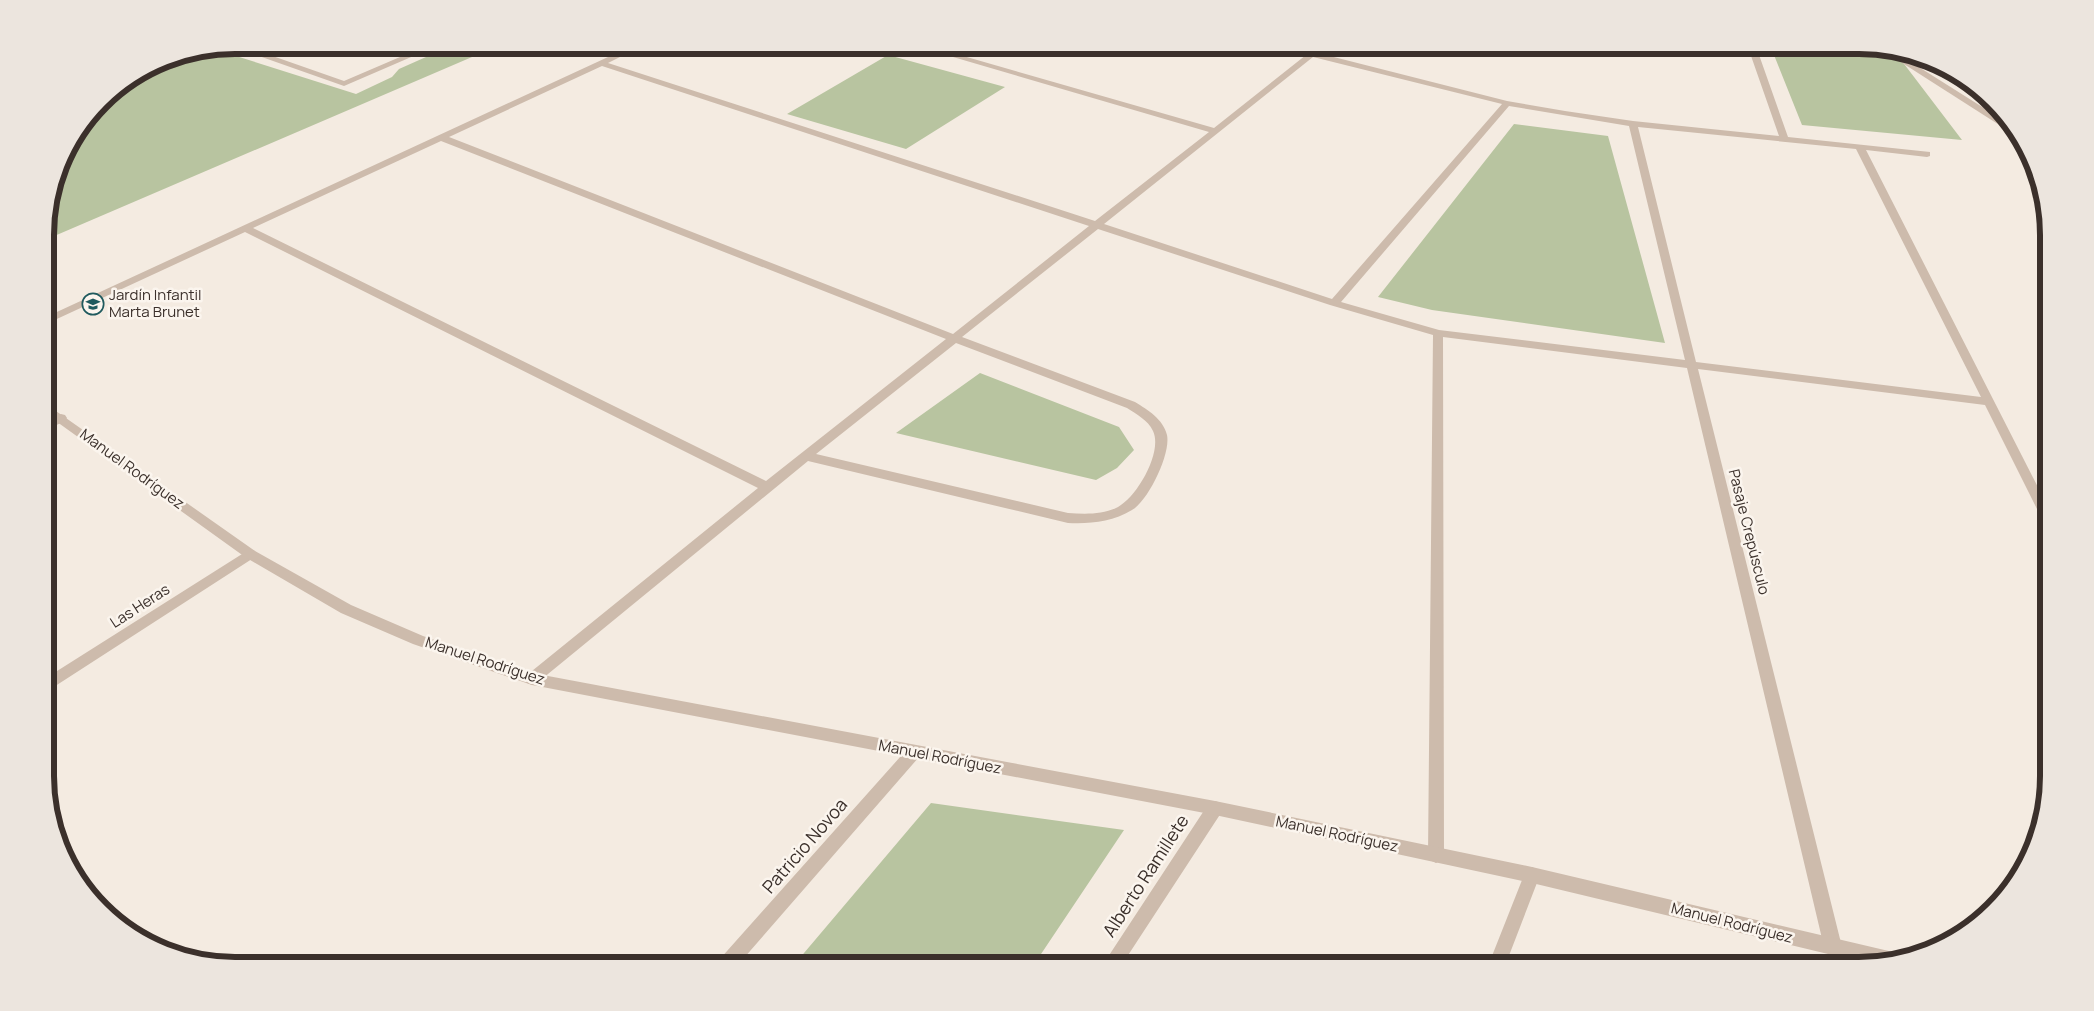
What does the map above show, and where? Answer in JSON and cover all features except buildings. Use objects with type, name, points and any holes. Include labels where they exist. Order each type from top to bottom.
[{"type":"street","points":[[259,54],[344,84],[414,54]]},
{"type":"street","points":[[54,317],[620,54]]},
{"type":"street","points":[[947,54],[1216,131]]},
{"type":"street","points":[[532,678],[766,487],[1312,54],[1507,103],[1633,124],[1927,154]]},
{"type":"street","points":[[1755,54],[1785,140]]},
{"type":"street","points":[[1899,58],[2002,123]]},
{"type":"street","points":[[601,63],[1096,227],[1334,303],[1438,333],[1989,402]]},
{"type":"street","points":[[1334,303],[1507,103]]},
{"type":"street","name":"Pasaje Crepúsculo","points":[[1633,124],[1833,947]]},
{"type":"street","points":[[440,137],[1130,405],[1143,412],[1160,431],[1162,442],[1161,453],[1141,494],[1129,507],[1112,515],[1090,519],[1068,518],[805,456]]},
{"type":"street","points":[[1860,148],[2040,503]]},
{"type":"street","points":[[245,228],[766,487]]},
{"type":"street","points":[[1436,855],[1438,333]]},
{"type":"street","name":"Manuel Rodríguez","points":[[54,413],[250,554],[346,609],[418,640],[532,678],[1214,808],[1532,875],[1875,957]]},
{"type":"street","points":[[54,422],[61,418]]},
{"type":"street","name":"Las Heras","points":[[54,681],[250,554]]},
{"type":"street","name":"Patricio Novoa","points":[[733,957],[914,752]]},
{"type":"street","name":"Alberto Ramillete","points":[[1117,957],[1214,808]]},
{"type":"street","points":[[1500,957],[1532,875]]},
{"type":"green space","points":[[223,54],[230,54],[356,94],[392,77],[399,69],[433,54],[479,54],[54,236],[57,199],[63,176],[78,144],[99,115],[124,91],[139,81],[200,57]]},
{"type":"green space","points":[[1774,54],[1883,55],[1900,58],[1962,140],[1802,125]]},
{"type":"green space","points":[[888,55],[1005,87],[906,149],[787,114]]},
{"type":"green space","points":[[1514,124],[1608,136],[1665,343],[1432,310],[1378,297]]},
{"type":"green space","points":[[980,373],[1119,427],[1134,450],[1117,468],[1096,480],[896,433]]},
{"type":"green space","points":[[931,803],[1124,830],[1039,957],[801,957]]},
{"type":"place","name":"Jardín Infantil Marta Brunet","points":[[93,304]]}]
